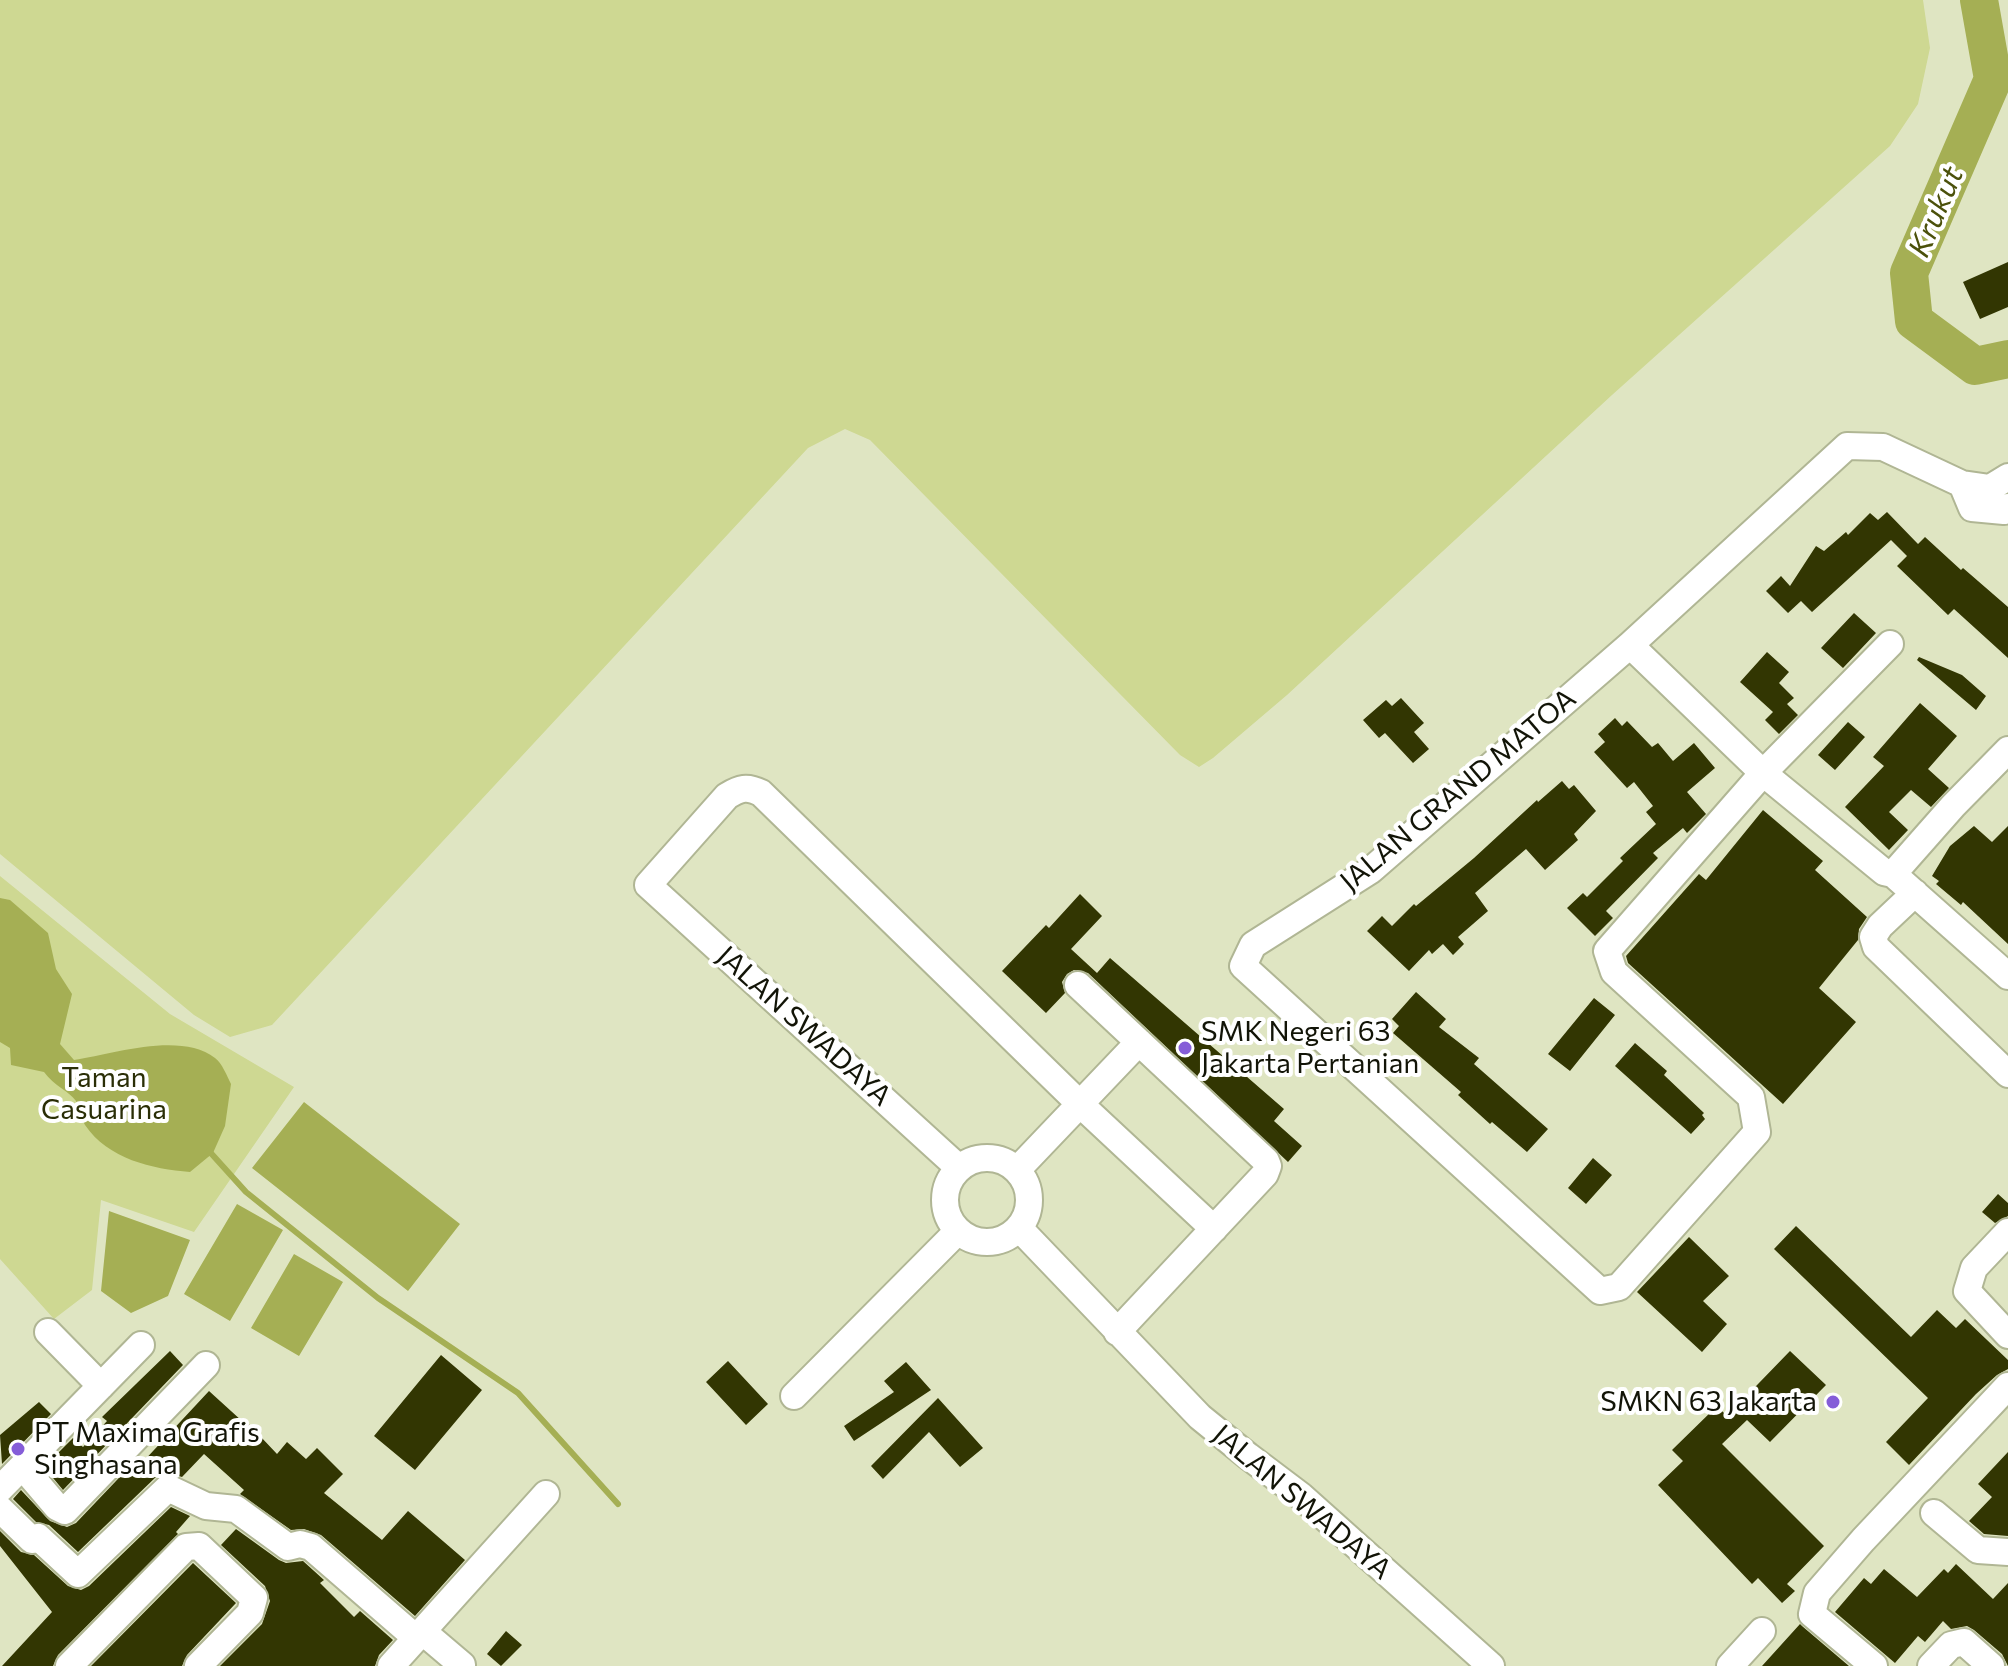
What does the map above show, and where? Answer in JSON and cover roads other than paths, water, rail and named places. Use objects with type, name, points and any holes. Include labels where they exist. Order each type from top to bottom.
[{"type":"street","name":"JALAN GRAND MATOA","points":[[1890,644],[1763,773],[1607,951],[1614,972],[1751,1097],[1757,1132],[1619,1287],[1600,1291],[1243,966],[1253,945],[1371,870],[1630,645],[1847,446],[1883,447],[1962,484],[1990,488],[2008,477]]},
{"type":"street","points":[[1962,484],[1972,508],[2004,511],[2008,507]]},
{"type":"street","points":[[1630,645],[1763,773],[1884,872],[1893,874],[2008,976]]},
{"type":"street","points":[[1893,874],[2008,750]]},
{"type":"street","name":"JALAN SWADAYA","points":[[959,1168],[648,885],[727,796],[739,788],[750,787],[761,793],[1080,1104]]},
{"type":"street","points":[[1915,893],[1880,926],[1873,937],[1876,947],[2008,1074]]},
{"type":"street","points":[[1078,985],[1268,1166],[1265,1174],[1117,1332]]},
{"type":"street","points":[[1018,1169],[1139,1042]]},
{"type":"street","points":[[1080,1104],[1214,1229]]},
{"type":"street","points":[[989,1157],[1005,1160],[1018,1169],[1027,1183],[1030,1199],[1028,1215],[1006,1239],[989,1243],[972,1240],[958,1231],[948,1217],[944,1199],[948,1182],[959,1168],[973,1159],[989,1157]]},
{"type":"street","name":"JALAN SWADAYA","points":[[1019,1228],[1200,1417],[1301,1496],[1491,1666]]},
{"type":"street","points":[[794,1396],[958,1231]]},
{"type":"street","points":[[2008,1232],[1974,1268],[1967,1291],[2008,1335]]},
{"type":"street","points":[[48,1332],[101,1386]]},
{"type":"street","points":[[0,1489],[141,1345]]},
{"type":"street","points":[[23,1467],[57,1507],[65,1511],[206,1365]]},
{"type":"street","points":[[1874,1666],[1812,1614],[1817,1593],[2008,1386]]},
{"type":"street","points":[[0,1509],[32,1540],[38,1537],[49,1545],[78,1574],[168,1488],[206,1506],[236,1509],[288,1547],[300,1544],[311,1547],[462,1665]]},
{"type":"street","points":[[391,1666],[546,1494]]},
{"type":"street","points":[[1934,1513],[1978,1550],[2008,1552]]},
{"type":"street","points":[[69,1666],[186,1547],[193,1545],[199,1546],[254,1598],[250,1613],[198,1666]]},
{"type":"street","points":[[1730,1666],[1762,1631]]},
{"type":"street","points":[[1931,1666],[1951,1645],[1964,1642],[1991,1666]]},
{"type":"waterway","name":"Krukut","points":[[1979,0],[1993,79],[1909,273],[1914,321],[1975,366],[2008,359]]},
{"type":"waterway","points":[[209,1151],[246,1192],[378,1298],[518,1393],[618,1504]]},
{"type":"place","name":"SMK Negeri 63 Jakarta Pertanian","points":[[1185,1048]]},
{"type":"place","name":"SMKN 63 Jakarta","points":[[1833,1402]]},
{"type":"place","name":"PT Maxima Grafis Singhasana","points":[[18,1449]]},
{"type":"park label","name":"Taman Casuarina","points":[[104,1094]]}]
